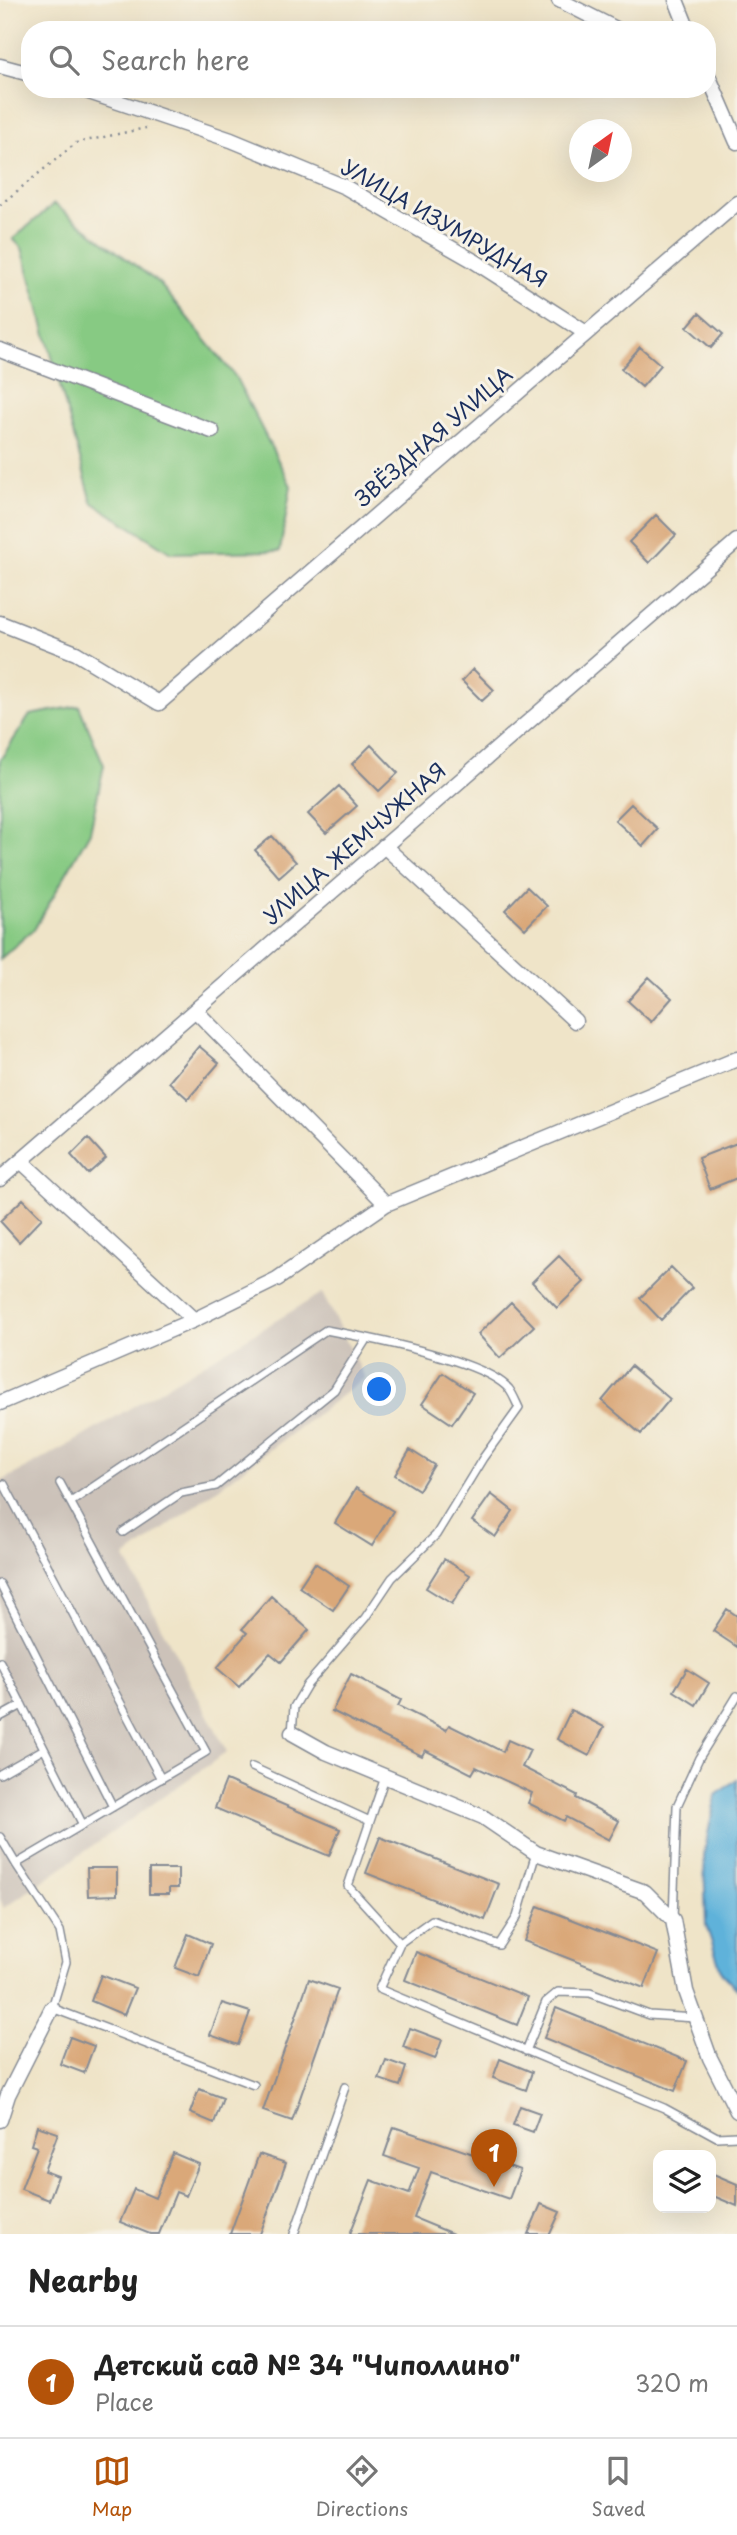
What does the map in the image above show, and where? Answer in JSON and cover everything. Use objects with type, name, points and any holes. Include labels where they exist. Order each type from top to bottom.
[{"type":"street","points":[[559,0],[600,21]]},
{"type":"street","points":[[676,0],[684,21]]},
{"type":"street","points":[[0,66],[21,72]]},
{"type":"street","points":[[716,93],[737,142]]},
{"type":"street","name":"УЛИЦА ИЗУМРУДНАЯ","points":[[107,98],[231,140],[345,187],[474,261],[586,333]]},
{"type":"street","name":"ЗВЁЗДНАЯ УЛИЦА","points":[[0,623],[76,653],[159,703],[737,203]]},
{"type":"street","points":[[0,351],[212,432]]},
{"type":"street","name":"УЛИЦА ЖЕМЧУЖНАЯ","points":[[0,1179],[737,541]]},
{"type":"street","points":[[384,846],[575,1021]]},
{"type":"street","points":[[195,1010],[386,1204]]},
{"type":"street","points":[[0,1403],[194,1320],[278,1279],[386,1204],[737,1059]]},
{"type":"street","points":[[21,1161],[194,1320]]},
{"type":"street","points":[[292,1733],[326,1752],[483,1817],[536,1853],[645,1892],[673,1920],[685,1992],[710,2058],[737,2111]]},
{"type":"street","points":[[0,2120],[8,2095],[52,2008]]},
{"type":"lane","points":[[71,1502],[326,1329],[419,1349],[494,1376],[509,1389],[519,1408],[483,1458],[436,1535],[392,1578],[365,1618],[307,1685],[294,1707],[292,1733]]},
{"type":"lane","points":[[123,1532],[181,1493],[216,1486],[334,1390],[367,1338]]},
{"type":"lane","points":[[16,1864],[206,1752],[60,1483]]},
{"type":"lane","points":[[4,1484],[160,1780]]},
{"type":"lane","points":[[0,1584],[113,1807]]},
{"type":"lane","points":[[0,1662],[83,1825]]},
{"type":"lane","points":[[673,1920],[677,1806],[699,1758],[737,1696]]},
{"type":"lane","points":[[0,1717],[22,1705]]},
{"type":"lane","points":[[0,1774],[44,1749]]},
{"type":"lane","points":[[252,1767],[370,1821]]},
{"type":"lane","points":[[385,1777],[348,1886],[400,1943]]},
{"type":"lane","points":[[0,1837],[60,1931],[66,1962],[52,2008],[254,2085]]},
{"type":"lane","points":[[536,1853],[517,1917],[499,1945],[432,1920],[400,1943],[379,1989],[664,2108],[717,2137],[737,2136]]},
{"type":"lane","points":[[526,2051],[547,2002],[558,1992],[590,1993],[649,2015],[695,2018]]},
{"type":"lane","points":[[294,2234],[345,2087]]},
{"type":"path","points":[[0,205],[76,144],[176,121]]},
{"type":"shaded area","points":[[322,1293],[365,1378],[125,1558],[227,1752],[4,1908],[0,1900],[0,1482],[72,1443]]},
{"type":"green space","points":[[54,204],[160,284],[235,376],[291,486],[280,551],[171,553],[92,502],[22,248],[13,239]]},
{"type":"green space","points":[[79,706],[104,765],[90,832],[35,928],[0,959],[0,760],[30,715]]},
{"type":"water","points":[[737,1779],[737,1989],[722,1974],[706,1925],[704,1853],[716,1795]]},
{"type":"building","points":[[699,313],[723,334],[711,348],[687,327]]},
{"type":"building","points":[[640,347],[661,365],[642,387],[621,369]]},
{"type":"building","points":[[656,515],[676,535],[649,563],[629,542]]},
{"type":"building","points":[[473,669],[494,690],[482,701],[462,681]]},
{"type":"building","points":[[371,745],[398,773],[379,791],[352,764]]},
{"type":"building","points":[[339,786],[357,806],[326,833],[308,814]]},
{"type":"building","points":[[631,804],[658,829],[643,846],[615,820]]},
{"type":"building","points":[[272,836],[296,862],[279,877],[255,850]]},
{"type":"building","points":[[527,887],[547,906],[525,929],[505,910]]},
{"type":"building","points":[[649,977],[672,998],[651,1022],[628,1001]]},
{"type":"building","points":[[199,1046],[219,1063],[188,1099],[169,1082]]},
{"type":"building","points":[[88,1138],[106,1158],[88,1174],[71,1155]]},
{"type":"building","points":[[737,1143],[737,1178],[710,1189],[698,1158]]},
{"type":"building","points":[[23,1199],[42,1218],[19,1242],[0,1221]]},
{"type":"building","points":[[559,1256],[584,1282],[557,1308],[532,1282]]},
{"type":"building","points":[[671,1267],[692,1288],[661,1320],[640,1298]]},
{"type":"building","points":[[511,1302],[534,1326],[500,1358],[478,1334]]},
{"type":"building","points":[[631,1366],[670,1399],[641,1434],[602,1401]]},
{"type":"building","points":[[443,1373],[473,1393],[452,1424],[422,1404]]},
{"type":"building","points":[[410,1450],[434,1465],[419,1490],[395,1475]]},
{"type":"building","points":[[356,1488],[393,1511],[372,1546],[335,1523]]},
{"type":"building","points":[[491,1494],[513,1511],[495,1537],[472,1521]]},
{"type":"building","points":[[444,1559],[470,1575],[452,1604],[426,1588]]},
{"type":"building","points":[[315,1563],[349,1586],[333,1610],[299,1587]]},
{"type":"building","points":[[271,1596],[309,1630],[281,1662],[270,1653],[239,1687],[217,1668],[247,1633],[242,1629]]},
{"type":"building","points":[[727,1609],[737,1616],[737,1647],[713,1631]]},
{"type":"building","points":[[687,1669],[709,1683],[696,1705],[674,1691]]},
{"type":"building","points":[[351,1674],[401,1700],[398,1706],[446,1730],[449,1725],[503,1752],[508,1740],[530,1750],[522,1767],[577,1795],[576,1798],[619,1821],[609,1840],[566,1817],[564,1821],[528,1803],[532,1793],[476,1767],[472,1774],[425,1750],[422,1756],[332,1711]]},
{"type":"building","points":[[571,1710],[604,1727],[589,1756],[557,1739]]},
{"type":"building","points":[[226,1780],[340,1829],[329,1856],[215,1808]]},
{"type":"building","points":[[380,1837],[499,1884],[485,1920],[366,1873]]},
{"type":"building","points":[[87,1868],[117,1868],[117,1895],[88,1896]]},
{"type":"building","points":[[149,1869],[178,1869],[178,1888],[169,1888],[169,1894],[149,1894]]},
{"type":"building","points":[[538,1906],[658,1953],[644,1988],[524,1941]]},
{"type":"building","points":[[188,1934],[211,1944],[199,1977],[175,1968]]},
{"type":"building","points":[[416,1952],[528,1997],[517,2025],[405,1980]]},
{"type":"building","points":[[101,1975],[135,1988],[124,2015],[91,2001]]},
{"type":"building","points":[[309,1979],[338,1989],[292,2121],[263,2111]]},
{"type":"building","points":[[222,2003],[250,2012],[238,2045],[210,2035]]},
{"type":"building","points":[[556,2008],[687,2061],[675,2091],[544,2038]]},
{"type":"building","points":[[410,2028],[442,2040],[435,2059],[403,2047]]},
{"type":"building","points":[[70,2037],[94,2046],[84,2073],[60,2064]]},
{"type":"building","points":[[500,2059],[532,2072],[526,2090],[493,2078]]},
{"type":"building","points":[[386,2060],[406,2067],[400,2086],[379,2079]]},
{"type":"building","points":[[199,2089],[223,2098],[214,2123],[190,2113]]},
{"type":"building","points":[[520,2106],[540,2113],[533,2132],[513,2125]]},
{"type":"building","points":[[37,2126],[58,2133],[44,2171],[58,2176],[49,2200],[21,2189],[37,2147],[31,2145]]},
{"type":"building","points":[[394,2127],[520,2170],[509,2199],[431,2172],[414,2218],[453,2234],[350,2234],[371,2180],[409,2194],[419,2168],[384,2156]]},
{"type":"building","points":[[173,2153],[199,2164],[186,2196],[176,2192],[159,2234],[150,2234],[120,2222],[134,2189],[155,2198]]},
{"type":"building","points":[[259,2154],[286,2163],[260,2234],[230,2234]]},
{"type":"building","points":[[716,2175],[737,2184],[737,2206],[716,2197]]},
{"type":"building","points":[[541,2204],[560,2212],[550,2234],[528,2234]]},
{"type":"place","name":"Детский сад № 34 \"Чиполлино\"","points":[[494,2187]]}]
